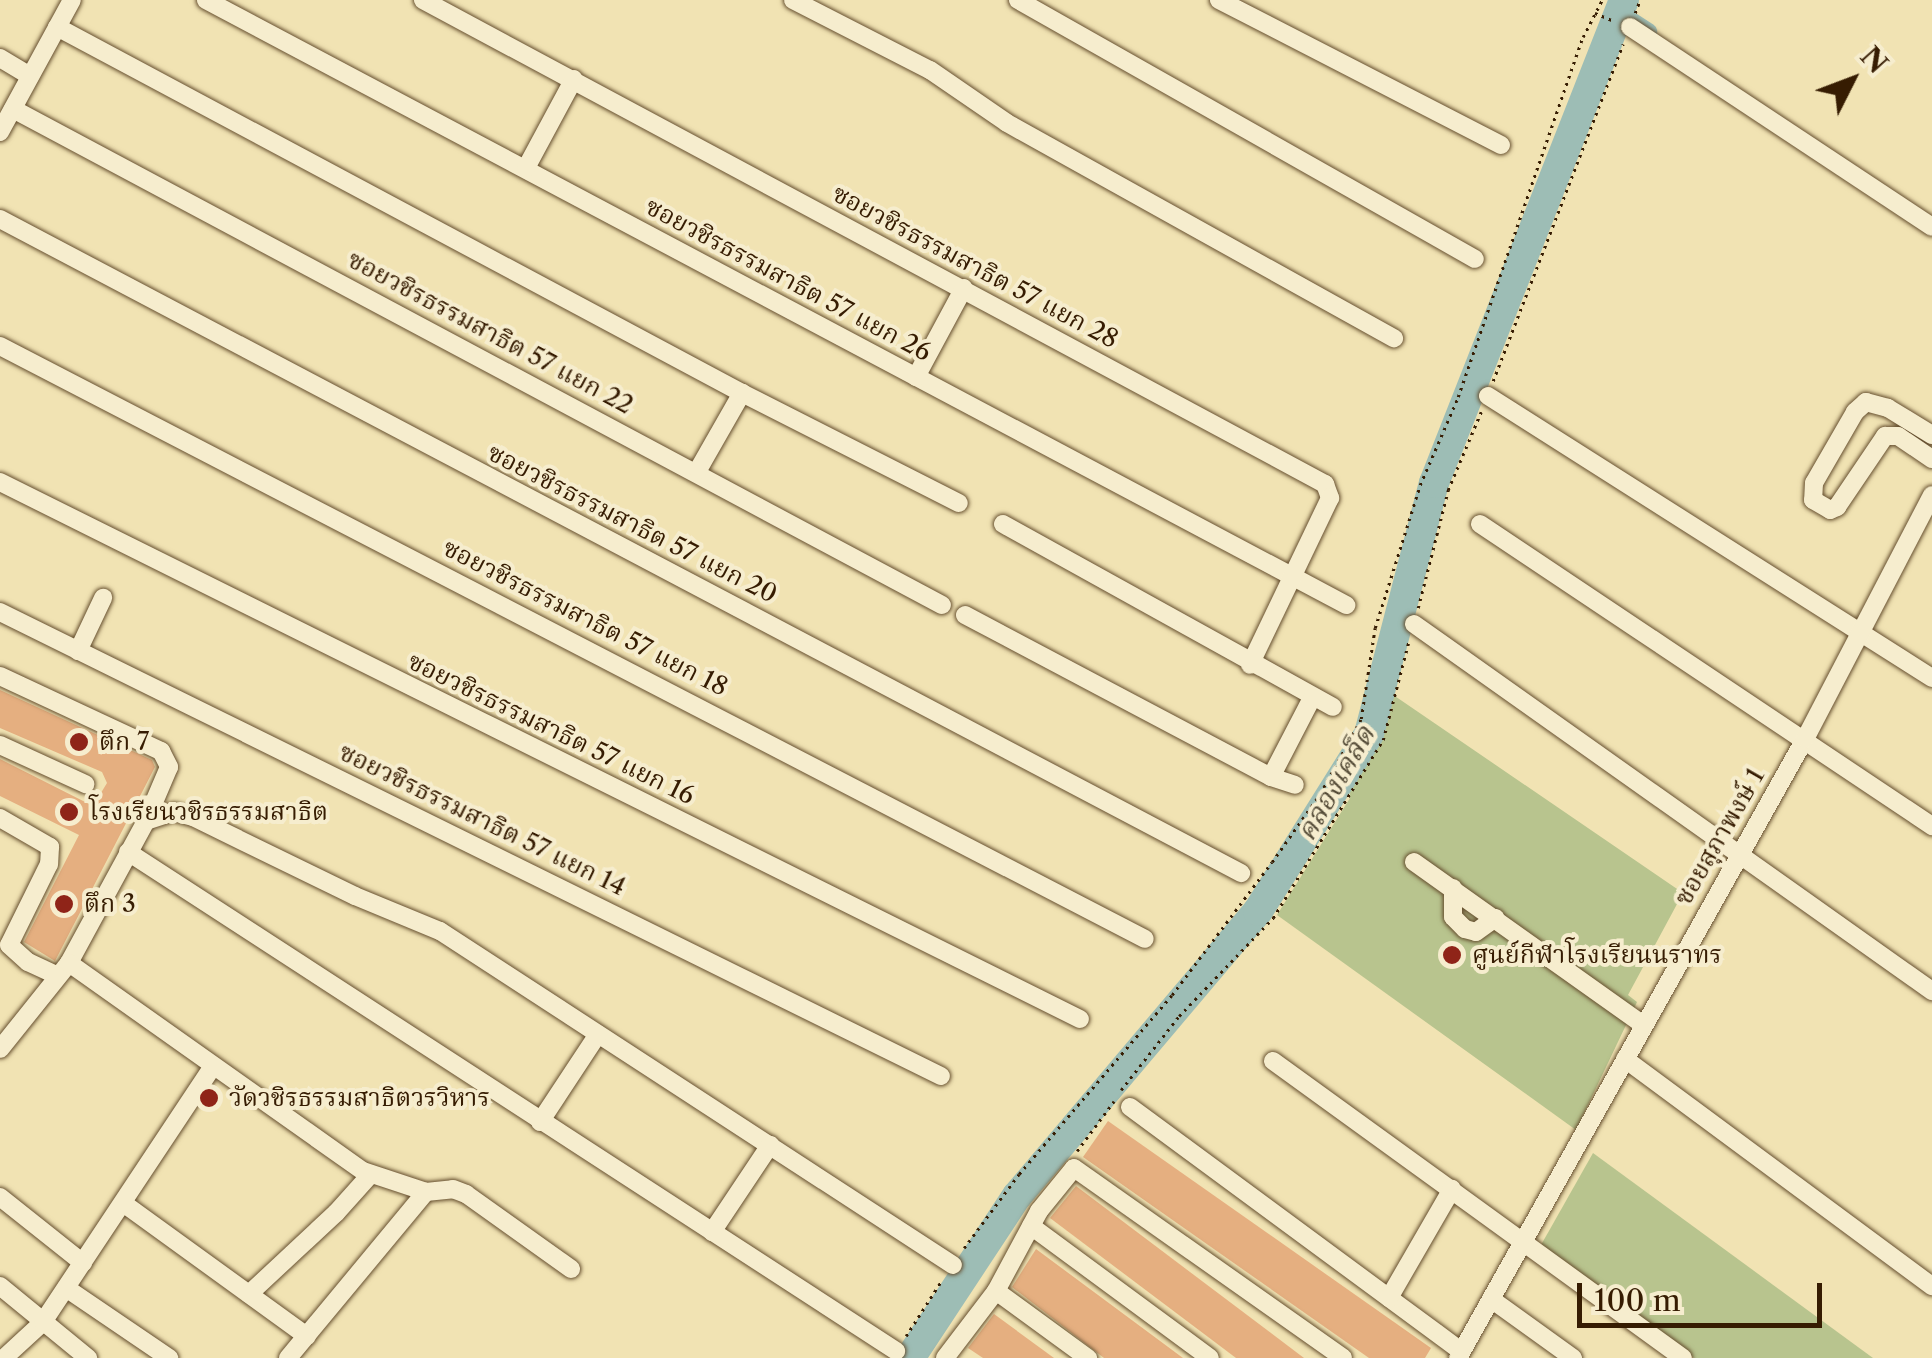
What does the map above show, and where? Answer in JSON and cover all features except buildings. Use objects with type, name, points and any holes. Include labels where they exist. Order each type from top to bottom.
[{"type":"street","points":[[0,132],[72,0]]},
{"type":"street","name":"ซอยวชิรธรรมสาธิต 57 แยก 26","points":[[206,0],[1346,605]]},
{"type":"street","name":"ซอยวชิรธรรมสาธิต 57 แยก 28","points":[[423,0],[1325,484],[1330,498],[1250,665]]},
{"type":"street","points":[[792,0],[930,70],[1024,132],[1394,338]]},
{"type":"street","points":[[1018,0],[1475,259]]},
{"type":"street","points":[[1219,0],[1501,144]]},
{"type":"street","points":[[57,27],[742,393],[959,503]]},
{"type":"street","points":[[1630,27],[1932,227]]},
{"type":"street","points":[[0,58],[30,76]]},
{"type":"street","points":[[526,168],[574,80]]},
{"type":"street","name":"ซอยวชิรธรรมสาธิต 57 แยก 22","points":[[13,109],[698,470],[942,605]]},
{"type":"street","name":"ซอยวชิรธรรมสาธิต 57 แยก 20","points":[[0,219],[1241,873]]},
{"type":"street","points":[[916,377],[964,288]]},
{"type":"street","name":"ซอยวชิรธรรมสาธิต 57 แยก 18","points":[[0,346],[1146,939]]},
{"type":"street","points":[[698,470],[742,393]]},
{"type":"street","points":[[1488,396],[1932,678]]},
{"type":"street","points":[[1932,435],[1888,408],[1866,402],[1855,412],[1814,483],[1813,500],[1830,510],[1837,507],[1884,436],[1898,436],[1932,459]]},
{"type":"street","name":"ซอยวชิรธรรมสาธิต 57 แยก 16","points":[[0,482],[1080,1019]]},
{"type":"street","name":"ซอยสุภาพงษ์ 1","points":[[1460,1354],[1805,739],[1932,495]]},
{"type":"street","points":[[1004,524],[1250,665],[1333,707]]},
{"type":"street","points":[[1480,524],[1932,826]]},
{"type":"street","points":[[78,651],[103,598]]},
{"type":"street","name":"ซอยวชิรธรรมสาธิต 57 แยก 14","points":[[0,612],[941,1076]]},
{"type":"street","points":[[965,615],[1272,777],[1295,785]]},
{"type":"street","points":[[1414,624],[1932,991]]},
{"type":"street","points":[[0,676],[161,750],[169,768],[146,820],[64,970],[0,1049]]},
{"type":"street","points":[[1272,777],[1312,698]]},
{"type":"street","points":[[0,745],[85,784]]},
{"type":"street","points":[[146,820],[174,812],[194,818],[355,896],[426,923],[953,1264]]},
{"type":"street","points":[[0,818],[50,847],[49,864],[9,945],[28,962],[64,970],[371,1174],[426,1192],[453,1190],[466,1194],[571,1269]]},
{"type":"street","points":[[128,852],[896,1351]]},
{"type":"street","points":[[1414,862],[1643,1026]]},
{"type":"street","points":[[1452,888],[1453,917],[1465,929],[1476,932],[1495,918]]},
{"type":"street","points":[[540,1122],[598,1034]]},
{"type":"street","points":[[1625,1059],[1932,1286]]},
{"type":"street","points":[[1273,1061],[1683,1358]]},
{"type":"street","points":[[4,1358],[44,1322],[213,1066]]},
{"type":"street","points":[[1130,1107],[1460,1354]]},
{"type":"street","points":[[712,1232],[770,1145]]},
{"type":"street","points":[[953,1355],[1069,1170],[1080,1168],[1343,1358]]},
{"type":"street","points":[[248,1294],[336,1213],[371,1174]]},
{"type":"street","points":[[1390,1298],[1452,1190]]},
{"type":"street","points":[[289,1358],[426,1192]]},
{"type":"street","points":[[0,1197],[83,1263]]},
{"type":"street","points":[[123,1203],[307,1336]]},
{"type":"street","points":[[1032,1226],[1210,1358]]},
{"type":"street","points":[[0,1286],[88,1358]]},
{"type":"street","points":[[66,1288],[169,1358]]},
{"type":"street","points":[[996,1291],[1088,1358]]},
{"type":"street","points":[[1491,1299],[1573,1358]]},
{"type":"path","points":[[1596,12],[1630,27]]},
{"type":"green space","points":[[1386,690],[1683,893],[1628,995],[1637,1002],[1576,1130],[1277,915],[1350,798],[1349,776],[1375,734]]},
{"type":"green space","points":[[1593,1153],[1873,1358],[1694,1358],[1541,1245]]},
{"type":"waterway","name":"คลองเคล็ด","points":[[910,1358],[1017,1196],[1258,911],[1369,734],[1434,483],[1624,0]]},
{"type":"waterway","points":[[1619,13],[1648,32]]},
{"type":"place","name":"ตึก 7","points":[[79,742]]},
{"type":"place","name":"โรงเรียนวชิรธรรมสาธิต","points":[[69,812]]},
{"type":"place","name":"ตึก 3","points":[[64,904]]},
{"type":"place","name":"ศูนย์กีฬาโรงเรียนนราทร","points":[[1452,955]]},
{"type":"place","name":"วัดวชิรธรรมสาธิตวรวิหาร","points":[[209,1098]]}]
